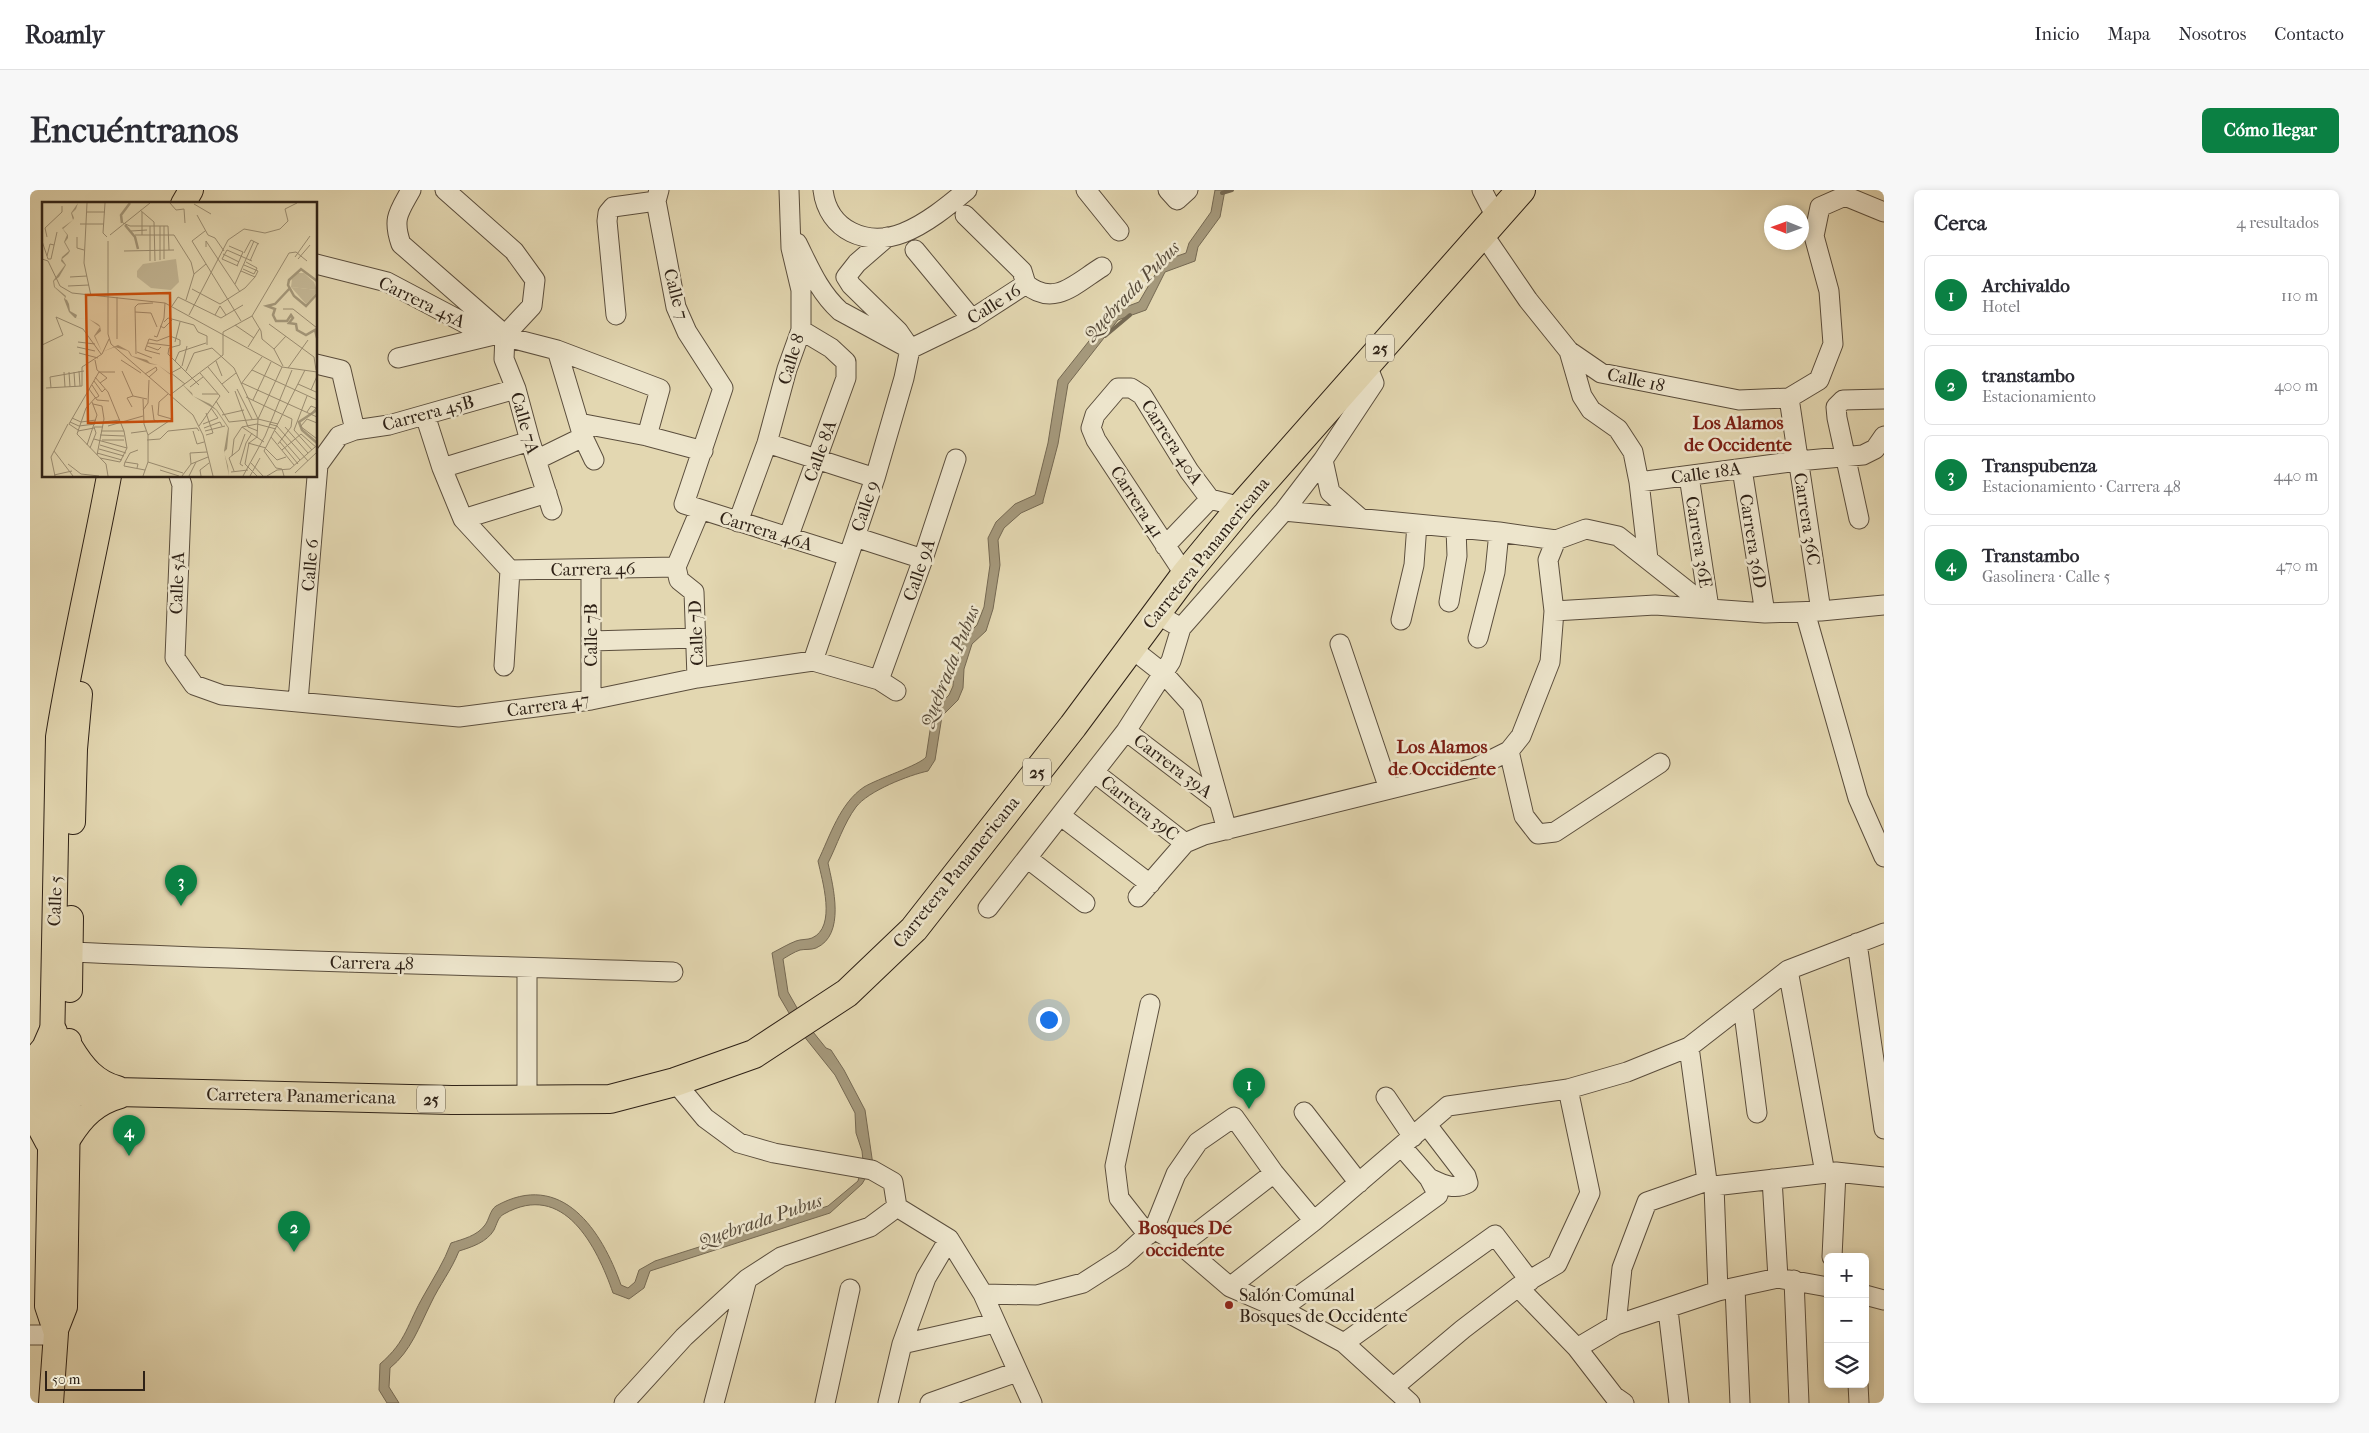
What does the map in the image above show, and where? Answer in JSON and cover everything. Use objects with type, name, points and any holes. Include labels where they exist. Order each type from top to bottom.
[{"type":"highway","name":"Carretera Panamericana","points":[[50,1091],[527,1100],[610,1099],[675,1082],[754,1054],[847,994],[914,928],[1073,726],[1185,575],[1241,507],[1366,363],[1490,227],[1521,190]]},
{"type":"highway","points":[[30,1068],[46,1048],[61,1040],[78,1064],[92,1078],[108,1087],[126,1092]]},
{"type":"highway","points":[[30,1112],[40,1124],[58,1139],[91,1107],[108,1097],[126,1092]]},
{"type":"main road","points":[[184,202],[191,190]]},
{"type":"main road","points":[[197,202],[204,190]]},
{"type":"main road","name":"Calle 5","points":[[61,1040],[58,737],[70,661],[92,570],[109,478]]},
{"type":"main road","name":"Calle 5","points":[[51,1403],[56,1333],[46,1306],[58,1139],[50,1091],[61,1040],[70,952],[78,707],[90,635],[124,478]]},
{"type":"street","points":[[412,190],[399,212],[395,227],[401,244],[502,334],[532,306],[535,280],[514,251],[445,190]]},
{"type":"street","name":"Calle 8","points":[[738,522],[767,443],[787,369],[801,330],[802,290],[793,262],[789,190]]},
{"type":"street","points":[[822,190],[829,211],[838,224],[848,232],[864,236],[887,237],[903,233],[917,226],[963,191]]},
{"type":"street","points":[[1086,190],[1118,231]]},
{"type":"street","name":"Calle 18","points":[[1482,190],[1490,227],[1528,300],[1569,351],[1601,373],[1739,400],[1788,398],[1818,380],[1833,344],[1829,291],[1814,236],[1820,207],[1845,196],[1884,212]]},
{"type":"street","points":[[1871,190],[1884,212]]},
{"type":"street","points":[[616,315],[607,221],[608,213],[613,207],[657,195]]},
{"type":"street","name":"Calle 7","points":[[657,195],[676,307],[688,332],[722,388],[703,451]]},
{"type":"street","points":[[965,215],[1022,271],[1026,284]]},
{"type":"street","points":[[791,230],[821,290],[832,304],[840,311],[910,349]]},
{"type":"street","points":[[887,237],[848,273],[847,280],[898,331],[910,349]]},
{"type":"street","points":[[915,250],[972,319]]},
{"type":"street","name":"Carrera 45A","points":[[318,264],[388,282],[476,328],[557,350],[660,390],[647,436]]},
{"type":"street","name":"Calle 16","points":[[910,349],[972,319],[1026,284],[1041,294],[1056,295],[1102,267]]},
{"type":"street","name":"Calle 8A","points":[[788,538],[818,460],[846,378],[846,362],[831,348],[801,330]]},
{"type":"street","name":"Carrera 45A","points":[[398,358],[502,334]]},
{"type":"street","name":"Calle 7A","points":[[463,519],[550,502],[530,441],[516,389],[504,359],[502,334]]},
{"type":"street","name":"Calle 9","points":[[814,661],[875,478],[904,378],[910,349]]},
{"type":"street","points":[[557,350],[581,430],[594,460]]},
{"type":"street","points":[[1569,351],[1582,396],[1591,410],[1618,429],[1633,452],[1639,482],[1648,559]]},
{"type":"street","points":[[988,908],[1126,731],[1171,661],[1181,628],[1284,511],[1322,460],[1374,383],[1366,363]]},
{"type":"street","points":[[318,364],[341,370],[347,433]]},
{"type":"street","name":"Carrera 40A","points":[[1091,428],[1095,415],[1118,388],[1130,388],[1142,395],[1189,471],[1210,499],[1241,507]]},
{"type":"street","name":"Carrera 45B","points":[[347,433],[389,425],[516,389]]},
{"type":"street","name":"Carrera 36C","points":[[1788,398],[1798,461],[1813,611],[1858,798],[1884,857]]},
{"type":"street","points":[[1860,518],[1836,418],[1836,407],[1843,400],[1884,399]]},
{"type":"street","points":[[425,415],[442,468],[463,519],[510,570],[504,666]]},
{"type":"street","name":"Carrera 41","points":[[1091,428],[1096,440],[1185,575]]},
{"type":"street","points":[[536,460],[581,430],[647,436],[703,451],[692,507],[676,567]]},
{"type":"street","name":"Calle 6","points":[[318,465],[347,433]]},
{"type":"street","name":"Calle 18A","points":[[1639,482],[1798,461],[1863,455],[1875,449],[1884,436]]},
{"type":"street","points":[[442,468],[530,441]]},
{"type":"street","points":[[767,443],[875,478]]},
{"type":"street","name":"Calle 9A","points":[[879,680],[923,560],[956,459]]},
{"type":"street","points":[[1322,460],[1330,492],[1360,518]]},
{"type":"street","name":"Carrera 36D","points":[[1742,468],[1765,613]]},
{"type":"street","name":"Carrera 36E","points":[[1689,476],[1709,608]]},
{"type":"street","name":"Calle 5A","points":[[180,478],[182,485],[175,658],[194,685]]},
{"type":"street","name":"Calle 6","points":[[298,701],[317,478]]},
{"type":"street","points":[[1165,546],[1210,499]]},
{"type":"street","name":"Carrera 46A","points":[[692,507],[848,556]]},
{"type":"street","points":[[1284,511],[1499,532],[1556,540],[1586,529],[1602,532],[1618,536],[1709,608]]},
{"type":"street","points":[[1401,620],[1414,565],[1417,524]]},
{"type":"street","points":[[1448,602],[1457,556],[1456,528]]},
{"type":"street","points":[[1478,638],[1495,572],[1499,532]]},
{"type":"street","points":[[855,537],[923,560]]},
{"type":"street","points":[[1061,816],[1144,890],[1185,844],[1204,835],[1475,768],[1510,751],[1521,736],[1550,662],[1554,611],[1548,560],[1556,540]]},
{"type":"street","name":"Carrera 46","points":[[510,570],[676,567]]},
{"type":"street","name":"Calle 7D","points":[[676,567],[678,580],[694,592],[697,678]]},
{"type":"street","name":"Calle 7B","points":[[591,570],[591,700]]},
{"type":"street","points":[[1554,611],[1654,604],[1765,613],[1884,605]]},
{"type":"street","points":[[1157,614],[1181,628]]},
{"type":"street","points":[[591,641],[696,638]]},
{"type":"street","points":[[1340,644],[1389,789]]},
{"type":"street","points":[[1132,648],[1164,674],[1192,705],[1227,830]]},
{"type":"street","name":"Carrera 47","points":[[194,685],[222,696],[298,701],[459,717],[591,700],[697,678],[814,661],[879,680],[896,691]]},
{"type":"street","name":"Carrera 39A","points":[[1126,731],[1219,802]]},
{"type":"street","points":[[1510,751],[1524,816],[1538,834],[1555,832],[1660,763]]},
{"type":"street","name":"Carrera 39C","points":[[1095,773],[1185,844]]},
{"type":"street","points":[[1027,858],[1085,903]]},
{"type":"street","points":[[1230,1287],[1314,1221],[1448,1106],[1568,1089],[1627,1072],[1689,1047],[1788,970],[1884,933]]},
{"type":"street","points":[[1857,943],[1884,1129]]},
{"type":"street","name":"Carrera 48","points":[[70,952],[277,962],[673,972]]},
{"type":"street","points":[[527,968],[527,1100]]},
{"type":"street","points":[[1788,970],[1831,1172],[1832,1253]]},
{"type":"street","points":[[1150,1004],[1115,1166],[1118,1198],[1151,1232],[1181,1245],[1230,1287],[1281,1309],[1344,1344],[1410,1403]]},
{"type":"street","points":[[1742,1006],[1757,1113]]},
{"type":"street","points":[[1689,1047],[1726,1290],[1740,1403]]},
{"type":"street","points":[[675,1082],[705,1118],[739,1143],[774,1153],[872,1170],[893,1182],[897,1207],[949,1239],[983,1294],[1016,1372],[1032,1403]]},
{"type":"street","points":[[1394,1388],[1463,1329],[1524,1284],[1557,1264],[1590,1193],[1568,1089]]},
{"type":"street","points":[[1281,1309],[1438,1195],[1429,1178],[1414,1136],[1386,1097]]},
{"type":"street","points":[[1304,1112],[1359,1183]]},
{"type":"street","points":[[983,1294],[1037,1295],[1083,1283],[1122,1258],[1151,1232],[1176,1174],[1198,1142],[1234,1118],[1274,1173],[1314,1221]]},
{"type":"street","points":[[1414,1136],[1466,1176],[1468,1183],[1462,1186],[1451,1187],[1429,1178]]},
{"type":"street","points":[[1616,1325],[1622,1268],[1647,1202],[1710,1183],[1772,1179],[1831,1172],[1884,1177]]},
{"type":"street","points":[[1181,1245],[1274,1173]]},
{"type":"street","points":[[1772,1179],[1800,1403]]},
{"type":"street","points":[[624,1403],[684,1337],[747,1279],[782,1257],[870,1227],[897,1207]]},
{"type":"street","points":[[1344,1344],[1495,1235],[1524,1284],[1577,1348],[1614,1401]]},
{"type":"street","points":[[888,1403],[902,1344],[926,1278],[949,1239]]},
{"type":"street","points":[[714,1403],[747,1279]]},
{"type":"street","points":[[1577,1348],[1616,1325],[1726,1290],[1786,1279],[1824,1286]]},
{"type":"street","points":[[825,1403],[850,1289]]},
{"type":"street","points":[[1869,1296],[1884,1300]]},
{"type":"street","points":[[1668,1310],[1679,1403]]},
{"type":"street","points":[[902,1344],[995,1323]]},
{"type":"street","points":[[30,1335],[56,1333]]},
{"type":"street","points":[[930,1403],[1016,1372]]},
{"type":"street","points":[[1858,1388],[1859,1403]]},
{"type":"shaded area","points":[[1215,190],[1225,190],[1220,217],[1198,247],[1195,261],[1165,272],[1146,310],[1118,320],[1068,384],[1058,444],[1043,503],[1021,513],[1004,528],[998,540],[1000,565],[993,609],[986,631],[972,644],[964,669],[963,688],[958,700],[942,716],[935,760],[928,771],[910,776],[879,790],[856,807],[844,827],[828,863],[835,909],[831,932],[825,942],[816,948],[800,950],[783,959],[788,992],[805,1022],[826,1048],[831,1050],[865,1110],[873,1165],[862,1184],[830,1213],[650,1271],[644,1288],[629,1299],[613,1293],[598,1256],[575,1224],[561,1212],[544,1206],[525,1206],[504,1214],[487,1238],[474,1246],[459,1251],[453,1265],[434,1296],[414,1338],[404,1354],[390,1368],[389,1387],[399,1403],[387,1403],[379,1390],[380,1364],[396,1348],[406,1332],[451,1243],[470,1237],[482,1229],[496,1206],[520,1197],[541,1195],[560,1200],[576,1211],[591,1227],[603,1245],[621,1285],[628,1288],[635,1282],[639,1270],[655,1261],[828,1206],[858,1181],[863,1161],[856,1133],[855,1113],[835,1075],[799,1030],[779,996],[772,953],[796,941],[812,938],[820,932],[826,914],[826,902],[818,861],[836,821],[848,802],[864,787],[916,764],[926,757],[933,711],[949,695],[953,686],[954,667],[963,639],[977,625],[984,607],[990,565],[988,538],[996,522],[1015,504],[1035,495],[1048,443],[1058,380],[1112,312],[1139,302],[1163,261],[1186,253],[1189,243],[1211,212]]},
{"type":"waterway","name":"Quebrada Pubus","points":[[1222,193],[1232,190]]},
{"type":"waterway","name":"Quebrada Pubus","points":[[1105,336],[1130,315]]},
{"type":"place","name":"Transpubenza","points":[[181,906]]},
{"type":"place","name":"Archivaldo","points":[[1249,1109]]},
{"type":"place","name":"Transtambo","points":[[129,1156]]},
{"type":"place","name":"transtambo","points":[[294,1252]]},
{"type":"place","name":"Salón Comunal Bosques de Occidente","points":[[1229,1305]]},
{"type":"district","name":"Los Alamos de Occidente","points":[[1738,433]]},
{"type":"district","name":"Los Alamos de Occidente","points":[[1442,757]]},
{"type":"district","name":"Bosques De occidente","points":[[1185,1238]]}]
